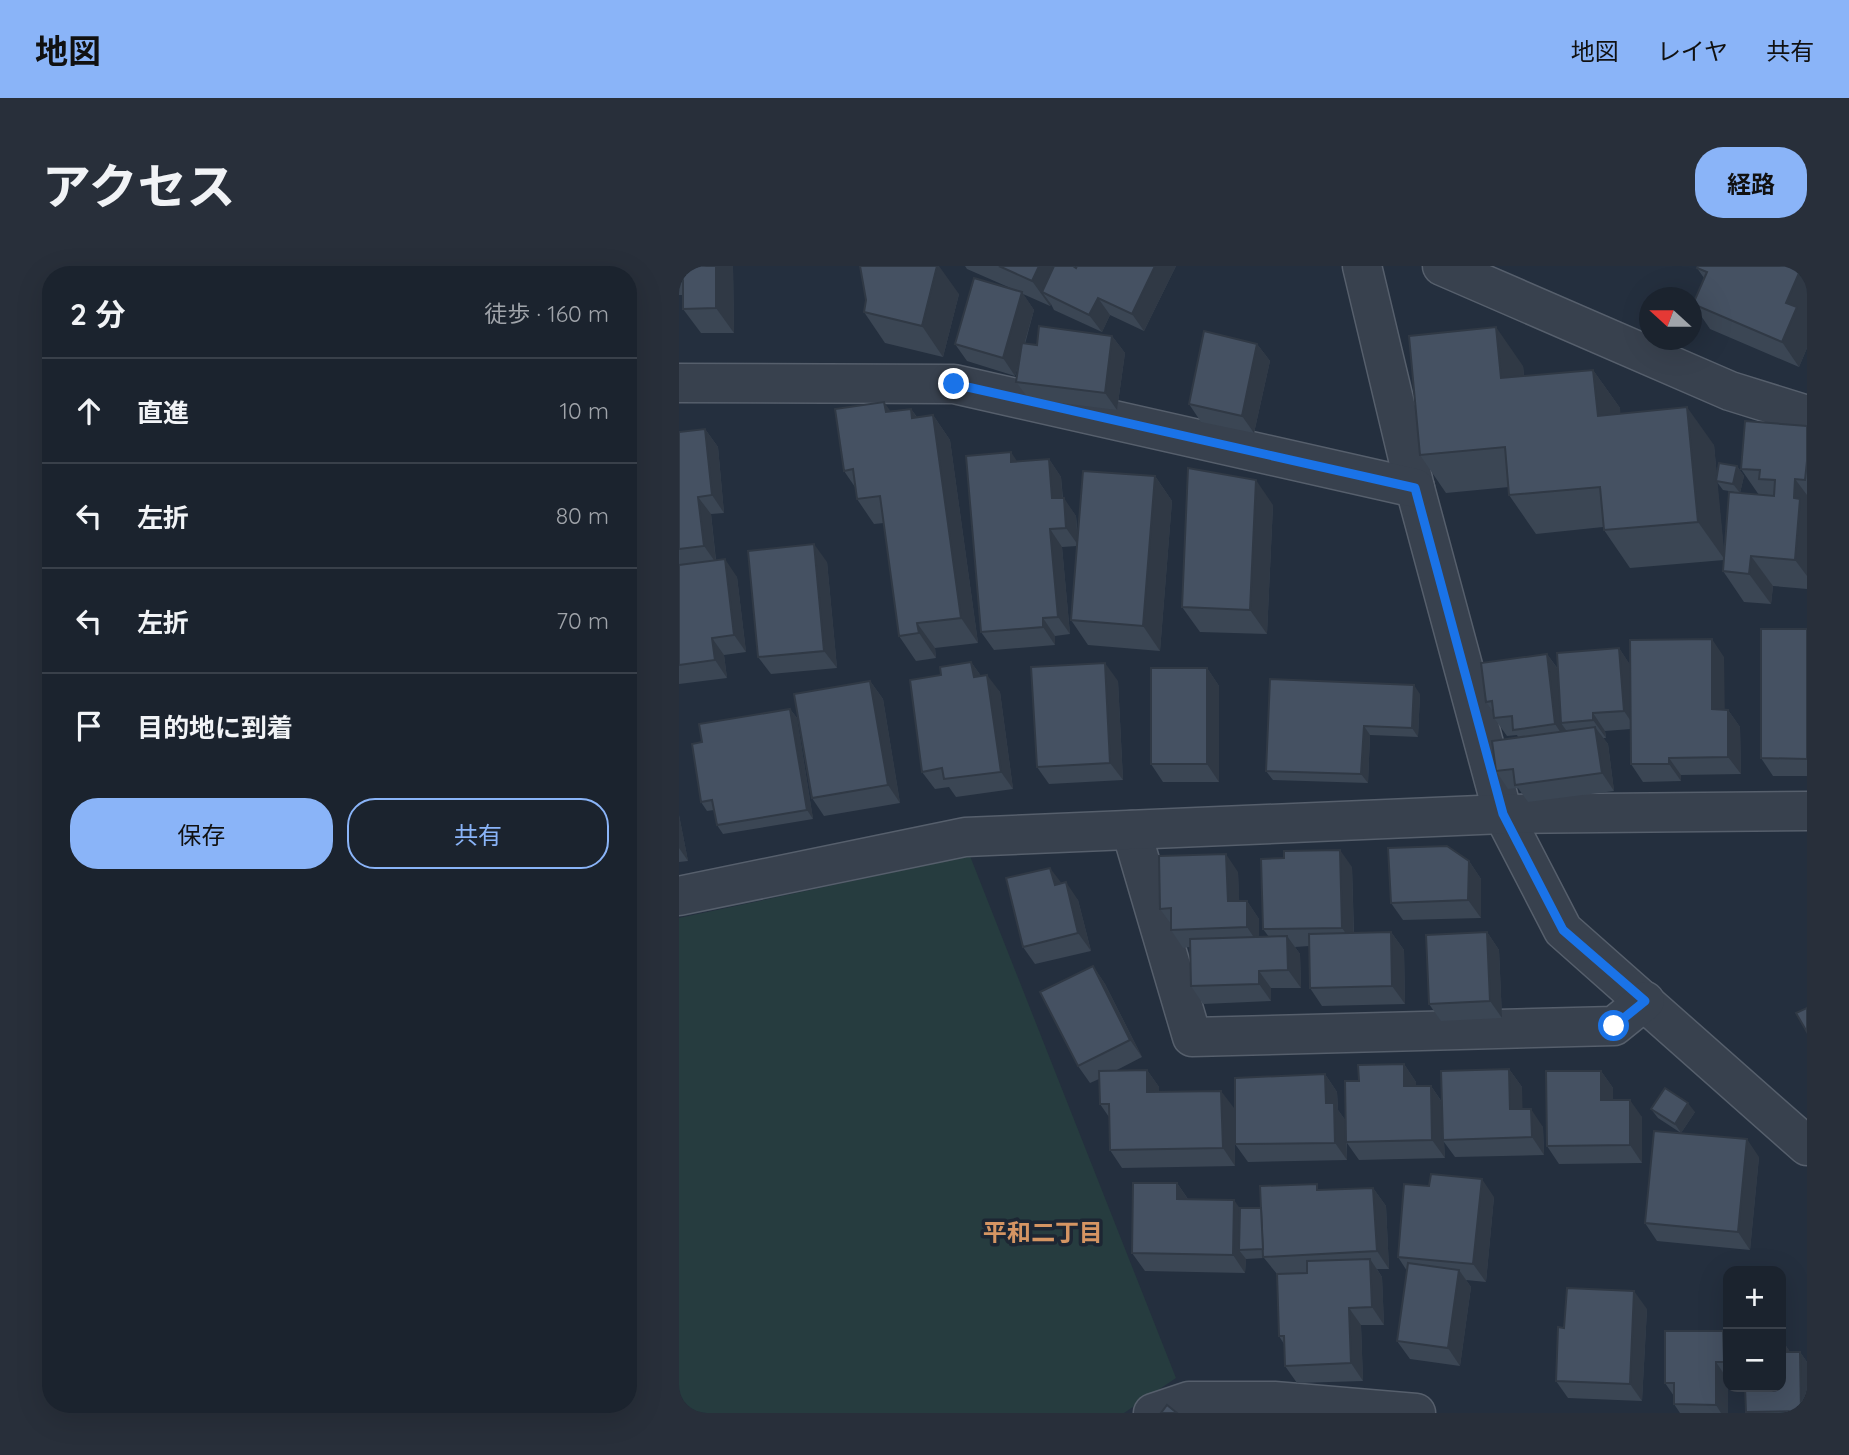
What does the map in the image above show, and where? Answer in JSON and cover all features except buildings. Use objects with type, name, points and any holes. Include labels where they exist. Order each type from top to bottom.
[{"type":"street","points":[[1362,266],[1415,488],[1503,814],[1563,930],[1807,1146]]},
{"type":"street","points":[[1442,266],[1730,391],[1807,415]]},
{"type":"street","points":[[679,383],[954,384],[1415,488]]},
{"type":"street","points":[[679,896],[965,837],[1503,814],[1807,811]]},
{"type":"street","points":[[1131,830],[1192,1037],[1614,1026],[1645,1001]]},
{"type":"street","points":[[1153,1413],[1189,1401],[1274,1401],[1416,1413]]},
{"type":"green space","points":[[970,856],[1176,1378],[1124,1413],[679,1413],[679,918]]},
{"type":"district","name":"平和二丁目","points":[[1043,1233]]},
{"type":"route","points":[[954,384],[1415,488],[1503,814],[1563,930],[1645,1001],[1614,1026]]}]
